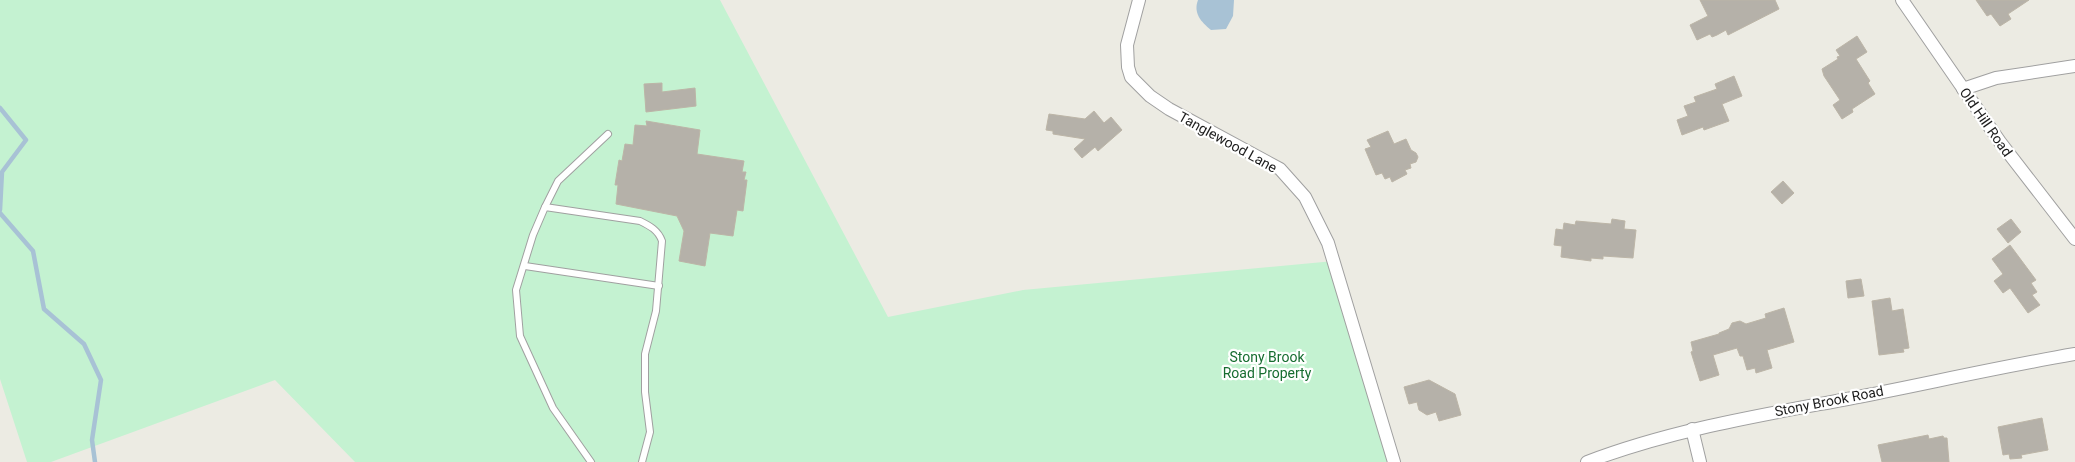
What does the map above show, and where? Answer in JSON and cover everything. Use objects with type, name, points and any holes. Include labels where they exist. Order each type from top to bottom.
[{"type":"street","name":"Tanglewood Lane","points":[[1139,0],[1127,51],[1128,67],[1134,80],[1169,109],[1275,165],[1298,188],[1316,217],[1328,243],[1394,462]]},
{"type":"street","name":"Old Hill Road","points":[[1902,0],[2022,173],[2075,239]]},
{"type":"street","points":[[1963,90],[1996,78],[2075,66]]},
{"type":"street","name":"Stony Brook Road","points":[[1587,462],[1654,439],[1692,429],[1963,374],[2075,354]]},
{"type":"street","points":[[1692,429],[1700,462]]},
{"type":"lane","points":[[591,462],[553,408],[520,336],[516,290],[525,266],[533,235],[558,181],[608,134]]},
{"type":"lane","points":[[546,207],[640,222],[651,227],[660,236],[663,246],[656,311],[645,354],[645,392],[650,432],[642,462]]},
{"type":"lane","points":[[525,266],[659,286]]},
{"type":"green space","name":"Stony Brook Road Property","points":[[0,0],[720,0],[888,317],[1023,290],[1334,261],[1392,462],[355,462],[275,380],[51,462],[27,462],[0,379]]},
{"type":"water","points":[[1198,0],[1234,0],[1233,16],[1226,29],[1211,30],[1204,24],[1197,13]]},
{"type":"building","points":[[1700,0],[1775,0],[1779,9],[1728,35],[1726,30],[1712,37],[1710,34],[1697,40],[1690,25],[1708,16]]},
{"type":"building","points":[[1976,0],[2029,0],[2008,14],[2011,19],[2000,26],[1991,14],[1987,16]]},
{"type":"building","points":[[1857,36],[1867,52],[1856,59],[1870,81],[1868,83],[1875,94],[1852,109],[1853,112],[1842,119],[1833,105],[1840,100],[1824,76],[1822,69],[1838,59],[1837,57],[1840,56],[1836,50]]},
{"type":"building","points":[[1734,76],[1742,96],[1722,104],[1729,121],[1704,130],[1703,127],[1682,135],[1677,120],[1688,116],[1684,106],[1696,102],[1694,97],[1717,89],[1715,84]]},
{"type":"building","points":[[662,83],[662,92],[695,88],[696,106],[646,112],[644,84]]},
{"type":"building","points":[[1094,111],[1104,123],[1111,117],[1122,130],[1098,151],[1095,147],[1082,158],[1074,149],[1085,139],[1053,134],[1053,131],[1046,130],[1049,114],[1085,119]]},
{"type":"building","points":[[646,121],[700,130],[697,154],[744,161],[742,172],[746,172],[744,180],[747,180],[743,211],[737,210],[733,236],[710,233],[705,266],[679,261],[684,231],[677,216],[616,204],[618,185],[615,185],[619,160],[622,161],[625,144],[633,145],[635,125],[647,126]]},
{"type":"building","points":[[1388,131],[1394,144],[1406,139],[1411,150],[1418,157],[1416,162],[1410,164],[1411,168],[1405,170],[1407,174],[1392,182],[1390,177],[1385,179],[1382,173],[1376,175],[1365,149],[1371,147],[1367,140]]},
{"type":"building","points":[[1783,181],[1794,193],[1782,204],[1771,192]]},
{"type":"building","points":[[1612,219],[1625,221],[1624,229],[1636,230],[1633,258],[1603,256],[1603,259],[1591,258],[1591,261],[1561,257],[1562,246],[1554,245],[1556,229],[1563,230],[1564,223],[1575,225],[1576,221],[1611,224]]},
{"type":"building","points":[[2011,219],[2021,232],[2008,243],[1997,229]]},
{"type":"building","points":[[2010,245],[2036,280],[2031,283],[2037,292],[2032,295],[2040,305],[2028,313],[2010,288],[2003,293],[1994,281],[2003,274],[1992,259]]},
{"type":"building","points":[[1861,279],[1864,296],[1848,298],[1846,281]]},
{"type":"building","points":[[1890,298],[1892,311],[1903,309],[1909,348],[1903,349],[1904,352],[1879,355],[1872,301]]},
{"type":"building","points":[[1784,308],[1794,342],[1767,350],[1772,368],[1756,373],[1755,368],[1747,370],[1743,356],[1740,356],[1737,348],[1713,355],[1719,375],[1700,381],[1691,352],[1693,351],[1691,342],[1719,334],[1729,329],[1732,323],[1740,321],[1746,324],[1766,318],[1765,314]]},
{"type":"building","points":[[1429,380],[1455,394],[1461,415],[1439,421],[1436,412],[1427,415],[1419,410],[1417,402],[1409,404],[1404,387]]},
{"type":"building","points":[[2042,418],[2048,450],[2021,455],[2022,458],[2010,459],[2009,454],[2003,455],[1998,427]]},
{"type":"building","points":[[1928,435],[1929,439],[1943,436],[1947,438],[1949,462],[1882,462],[1878,445]]},
{"type":"waterway","points":[[0,108],[26,140],[2,172],[0,210]]},
{"type":"waterway","points":[[0,213],[33,251],[44,309],[84,344],[101,380],[92,440],[95,462]]}]
